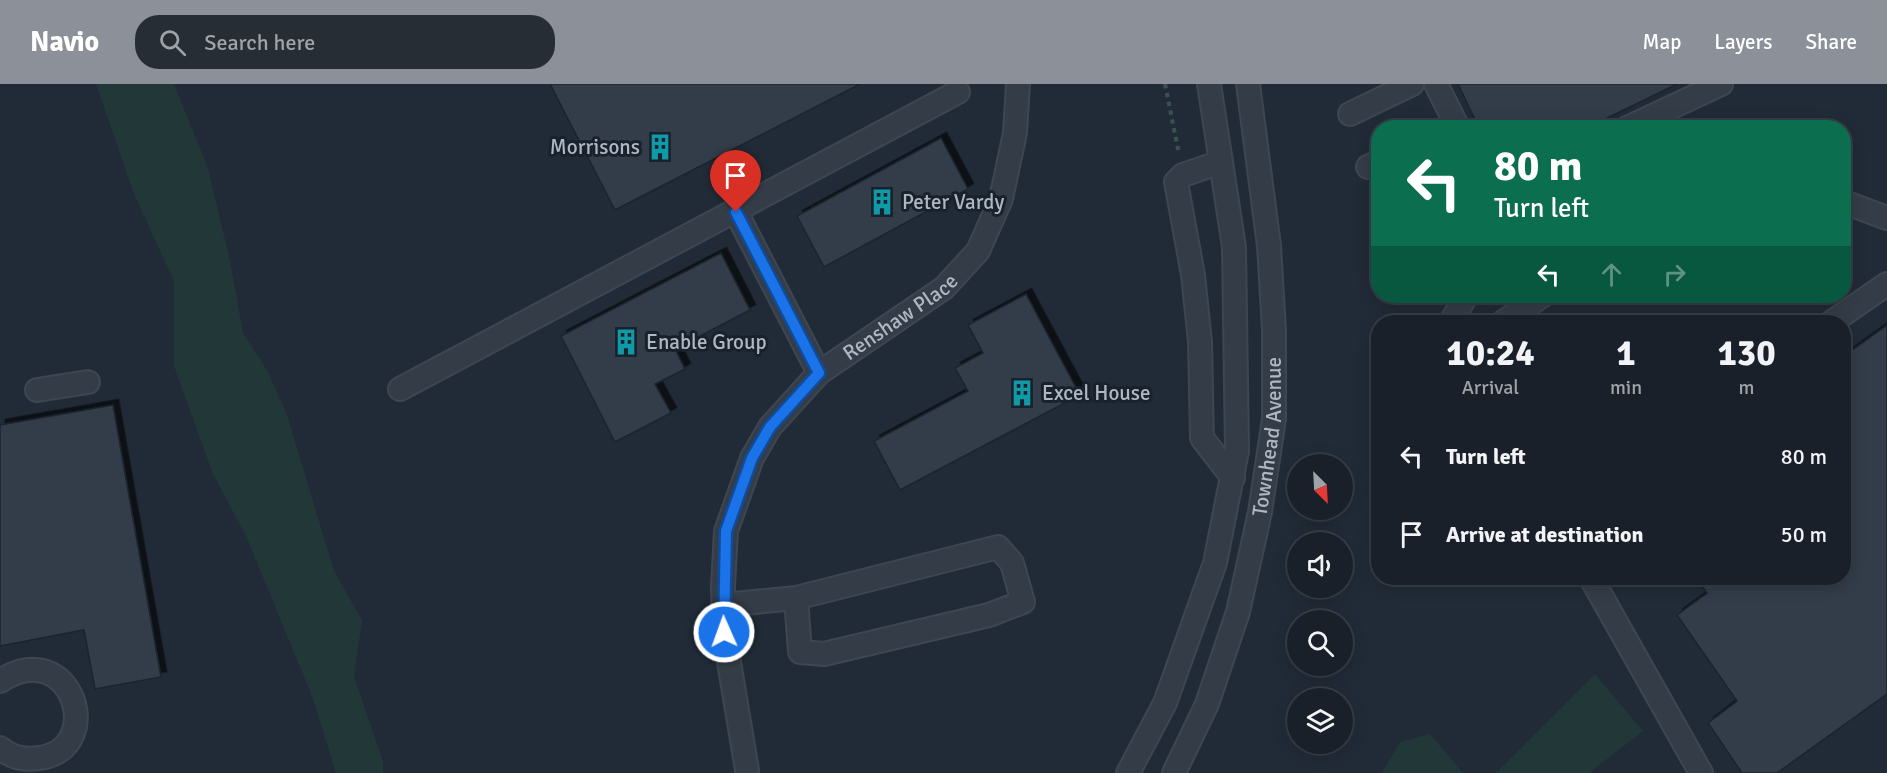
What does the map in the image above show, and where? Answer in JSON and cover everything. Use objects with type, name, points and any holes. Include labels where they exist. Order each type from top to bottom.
[{"type":"street","name":"Renshaw Place","points":[[747,770],[724,632],[723,605],[726,531],[752,458],[770,427],[819,373],[945,288],[978,251],[1001,199],[1015,133],[1018,84]]},
{"type":"street","name":"Townhead Avenue","points":[[1128,773],[1165,703],[1215,563],[1237,451],[1237,328],[1234,248],[1209,84]]},
{"type":"street","name":"Townhead Avenue","points":[[1174,773],[1207,704],[1238,612],[1260,512],[1274,419],[1274,330],[1269,246],[1248,84]]},
{"type":"street","points":[[1350,114],[1412,84]]},
{"type":"street","points":[[1436,84],[1451,120]]},
{"type":"street","points":[[1644,120],[1721,84]]},
{"type":"street","points":[[400,389],[958,92]]},
{"type":"street","points":[[1183,175],[1221,162]]},
{"type":"street","name":"Townhead Avenue","points":[[1183,175],[1176,182],[1193,275],[1199,330],[1202,438],[1233,478]]},
{"type":"street","points":[[1851,205],[1887,218]]},
{"type":"street","points":[[736,212],[819,373]]},
{"type":"street","points":[[1842,315],[1887,284]]},
{"type":"street","points":[[1514,315],[1532,303]]},
{"type":"street","points":[[37,390],[88,382]]},
{"type":"street","points":[[723,605],[796,598],[998,547],[1012,562],[1023,602],[988,615],[824,654],[800,652],[796,598]]},
{"type":"street","points":[[1596,585],[1701,773]]},
{"type":"street","points":[[0,681],[13,672],[35,669],[50,673],[63,682],[73,697],[77,713],[71,736],[61,749],[48,757],[20,766],[0,748]]},
{"type":"path","points":[[1165,84],[1183,175]]},
{"type":"green space","points":[[96,84],[174,84],[208,168],[230,261],[243,333],[268,372],[287,415],[334,571],[362,620],[354,676],[383,762],[383,773],[336,773],[312,696],[246,536],[213,474],[174,366],[174,281],[134,194]]},
{"type":"green space","points":[[1595,674],[1643,731],[1589,773],[1496,773]]},
{"type":"green space","points":[[1430,734],[1463,773],[1382,773],[1400,742]]},
{"type":"building","name":"Morrisons","points":[[550,84],[860,84],[615,210]]},
{"type":"building","points":[[1458,84],[1677,84],[1603,120],[1475,120]]},
{"type":"building","name":"Peter Vardy","points":[[941,138],[968,189],[824,267],[797,216]]},
{"type":"building","name":"Enable Group","points":[[721,253],[750,310],[675,349],[685,369],[655,384],[671,413],[615,442],[561,336]]},
{"type":"building","name":"Excel House","points":[[1026,294],[1080,395],[900,490],[874,441],[968,391],[955,368],[983,353],[968,325]]},
{"type":"building","points":[[1887,325],[1887,694],[1777,773],[1742,773],[1708,723],[1737,701],[1677,615],[1707,593],[1701,585],[1851,585],[1851,351]]},
{"type":"building","points":[[113,405],[161,677],[95,689],[84,630],[0,646],[0,425]]},
{"type":"place","name":"Morrisons","points":[[660,147]]},
{"type":"place","name":"Peter Vardy","points":[[882,202]]},
{"type":"place","name":"Enable Group","points":[[626,342]]},
{"type":"place","name":"Excel House","points":[[1022,393]]},
{"type":"route","points":[[724,632],[723,586],[726,531],[752,458],[770,427],[819,373],[736,212]]}]
